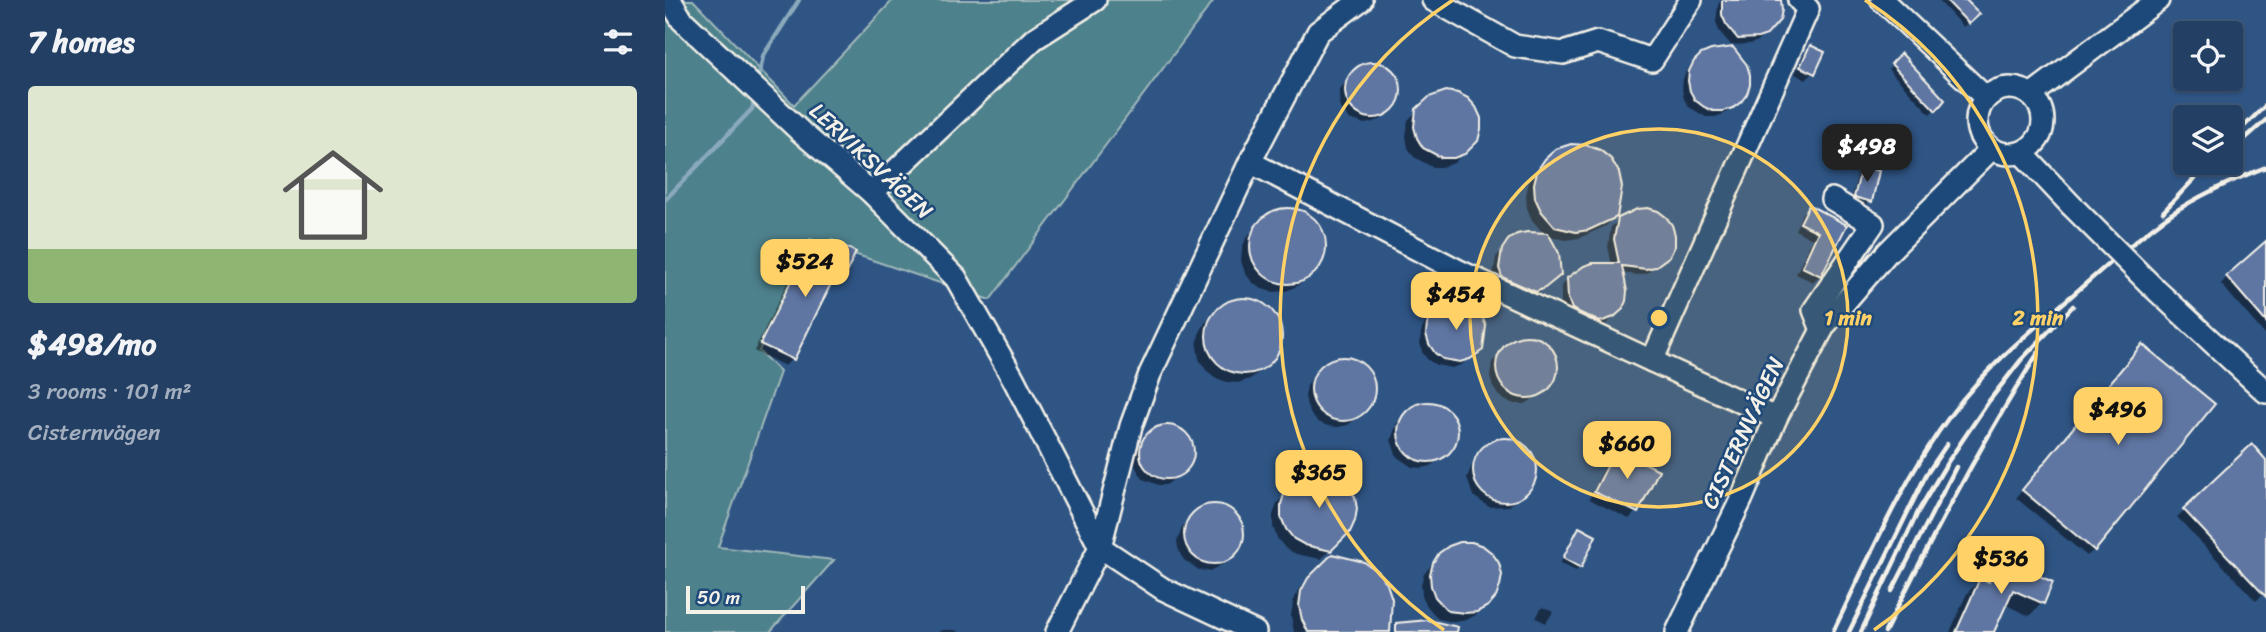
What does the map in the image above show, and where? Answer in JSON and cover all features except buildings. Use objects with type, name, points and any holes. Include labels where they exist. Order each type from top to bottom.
[{"type":"street","name":"LERVIKSVÄGEN","points":[[670,0],[683,20],[801,132],[872,193],[956,278],[1013,378],[1100,547]]},
{"type":"street","points":[[872,193],[1034,39],[1095,0]]},
{"type":"street","points":[[1057,632],[1100,547],[1131,426],[1150,374],[1250,162],[1318,32],[1361,0]]},
{"type":"street","points":[[1433,0],[1515,46],[1563,53],[1598,42],[1652,60],[1691,0]]},
{"type":"street","points":[[1652,361],[1808,9],[1799,0]]},
{"type":"street","points":[[1882,0],[1986,98]]},
{"type":"street","points":[[2031,95],[2158,0]]},
{"type":"street","points":[[2013,88],[2031,95],[2042,111],[2044,121],[2038,140],[2022,153],[2012,155],[1991,149],[1978,130],[1977,119],[1986,98],[1994,92],[2013,88]]},
{"type":"street","name":"CISTERNVÄGEN","points":[[1677,632],[1742,498],[1776,418],[1822,330],[1887,253],[1991,149]]},
{"type":"street","points":[[2022,153],[2154,288],[2266,392]]},
{"type":"street","points":[[1250,162],[1459,271],[1776,418]]},
{"type":"street","points":[[1822,330],[1814,310],[1873,224],[1832,199]]},
{"type":"street","points":[[1100,547],[1163,589],[1255,632]]},
{"type":"green space","points":[[665,0],[693,0],[794,105],[893,0],[1214,0],[990,300],[810,239],[759,351],[780,372],[718,547],[834,560],[770,632],[665,632]]},
{"type":"waterway","points":[[758,82],[763,56],[799,0]]},
{"type":"waterway","points":[[665,200],[752,109],[755,98]]},
{"type":"railway","points":[[2243,127],[2266,105]]},
{"type":"railway","points":[[2243,140],[2266,120]]},
{"type":"railway","points":[[1833,632],[1917,465],[1952,413],[1978,382],[2007,352],[2158,224],[2206,194],[2266,167]]},
{"type":"railway","points":[[2163,212],[2198,175]]},
{"type":"railway","points":[[1861,632],[1919,510],[1947,463],[2021,360],[2073,306]]},
{"type":"railway","points":[[1885,632],[1958,491],[2038,353]]},
{"type":"railway","points":[[1849,632],[1926,475],[1947,444]]},
{"type":"railway","points":[[1892,591],[1956,467]]}]
